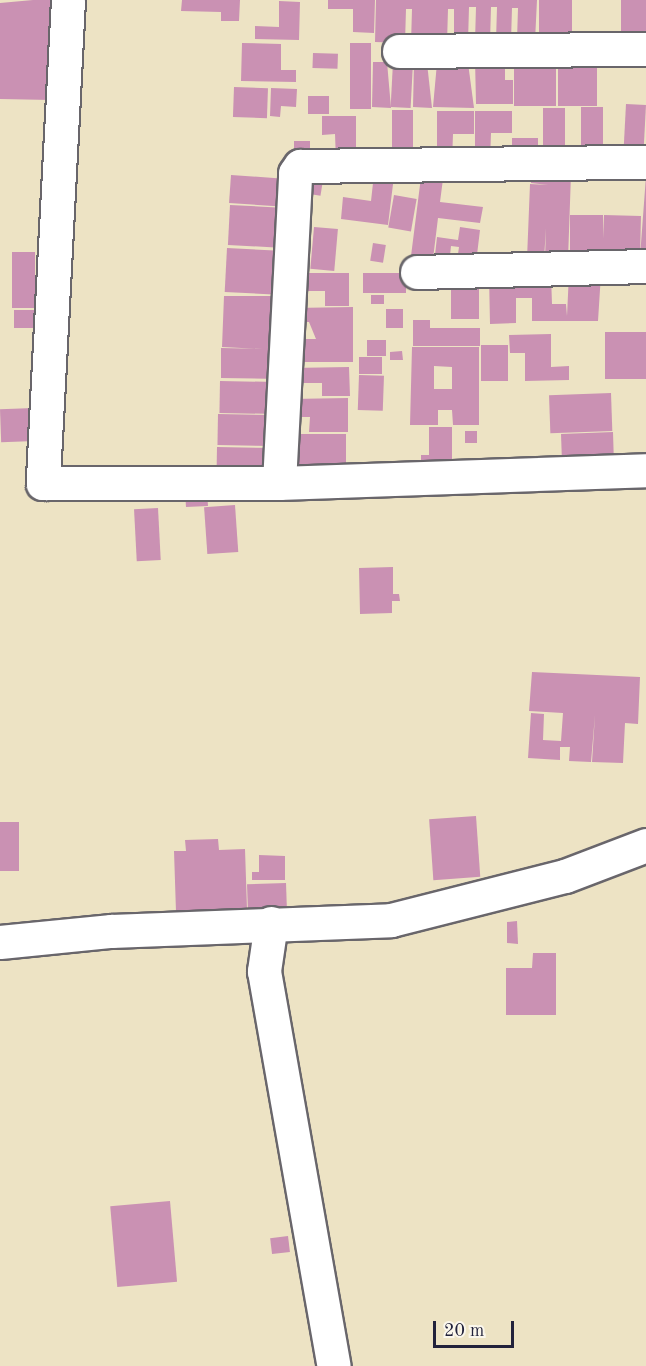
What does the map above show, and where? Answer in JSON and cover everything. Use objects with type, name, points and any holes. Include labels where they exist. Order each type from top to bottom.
[{"type":"street","points":[[68,0],[43,483],[279,483],[646,471]]},
{"type":"street","points":[[399,51],[646,49]]},
{"type":"street","points":[[279,483],[295,173],[300,166],[646,162]]},
{"type":"street","points":[[417,272],[646,266]]},
{"type":"street","points":[[0,942],[271,923],[402,917],[565,876],[646,845]]},
{"type":"street","points":[[271,923],[264,971],[334,1366]]},
{"type":"building","points":[[57,0],[51,100],[0,99],[0,3]]},
{"type":"building","points":[[182,0],[240,0],[239,21],[221,21],[221,12],[181,11]]},
{"type":"building","points":[[328,0],[375,0],[374,33],[353,32],[353,9],[328,9]]},
{"type":"building","points":[[376,0],[537,0],[535,41],[517,40],[518,8],[512,8],[511,41],[496,41],[497,7],[491,7],[490,42],[475,41],[476,7],[469,7],[468,42],[454,42],[454,9],[448,9],[447,43],[411,43],[412,9],[406,9],[405,43],[375,42]]},
{"type":"building","points":[[539,0],[572,0],[572,44],[539,44]]},
{"type":"building","points":[[621,0],[646,0],[646,42],[621,42]]},
{"type":"building","points":[[279,1],[300,2],[299,40],[255,39],[255,26],[279,27]]},
{"type":"building","points":[[242,43],[281,44],[281,70],[296,70],[296,82],[241,81]]},
{"type":"building","points":[[350,43],[371,43],[371,109],[350,109]]},
{"type":"building","points":[[313,53],[338,54],[337,69],[312,68]]},
{"type":"building","points":[[558,58],[597,58],[597,106],[558,106]]},
{"type":"building","points":[[475,59],[505,60],[505,80],[513,80],[513,104],[476,104]]},
{"type":"building","points":[[514,59],[556,59],[556,106],[514,106]]},
{"type":"building","points":[[373,62],[387,62],[391,108],[372,107]]},
{"type":"building","points":[[393,62],[413,63],[411,108],[391,107]]},
{"type":"building","points":[[414,62],[427,63],[432,108],[413,107]]},
{"type":"building","points":[[437,63],[468,63],[474,108],[433,107]]},
{"type":"building","points":[[234,87],[268,88],[267,118],[233,117]]},
{"type":"building","points":[[271,88],[297,89],[296,107],[281,106],[280,117],[270,116]]},
{"type":"building","points":[[308,96],[329,96],[329,114],[308,114]]},
{"type":"building","points":[[626,104],[646,105],[643,154],[623,153]]},
{"type":"building","points":[[581,107],[603,107],[603,158],[581,158]]},
{"type":"building","points":[[543,108],[565,108],[565,162],[543,162]]},
{"type":"building","points":[[392,110],[413,110],[413,162],[392,162]]},
{"type":"building","points":[[437,111],[474,111],[474,134],[453,134],[452,162],[437,162]]},
{"type":"building","points":[[475,111],[512,111],[512,133],[491,133],[490,162],[475,162]]},
{"type":"building","points":[[322,116],[356,116],[356,161],[336,161],[335,134],[322,135]]},
{"type":"building","points":[[512,138],[538,138],[538,162],[512,162]]},
{"type":"building","points":[[294,141],[310,141],[310,159],[294,159]]},
{"type":"building","points":[[305,172],[324,175],[320,196],[302,193]]},
{"type":"building","points":[[531,173],[571,174],[568,260],[545,259],[546,228],[544,259],[527,259],[530,184],[548,185],[531,183]]},
{"type":"building","points":[[374,174],[394,176],[388,225],[341,219],[343,197],[371,201]]},
{"type":"building","points":[[231,175],[294,179],[292,207],[229,203]]},
{"type":"building","points":[[646,176],[646,262],[602,262],[604,215],[641,216],[640,257]]},
{"type":"building","points":[[421,177],[443,179],[440,202],[483,207],[480,223],[438,218],[432,267],[410,264]]},
{"type":"building","points":[[394,195],[417,199],[411,231],[388,227]]},
{"type":"building","points":[[230,205],[286,208],[284,248],[228,245]]},
{"type":"building","points":[[570,215],[603,215],[603,261],[570,261]]},
{"type":"building","points":[[314,227],[338,229],[334,271],[310,269]]},
{"type":"building","points":[[460,227],[480,230],[476,263],[457,261],[459,247],[451,246],[449,265],[434,264],[437,237],[458,240]]},
{"type":"building","points":[[373,243],[386,245],[383,263],[370,261]]},
{"type":"building","points":[[227,248],[285,251],[283,295],[225,292]]},
{"type":"building","points":[[12,252],[35,252],[35,308],[12,308]]},
{"type":"building","points":[[295,273],[349,273],[349,306],[325,306],[325,291],[295,291]]},
{"type":"building","points":[[363,273],[406,273],[406,293],[363,293]]},
{"type":"building","points":[[569,273],[601,274],[598,321],[532,321],[532,298],[516,298],[516,323],[490,324],[489,275],[551,275],[552,304],[566,304],[567,316]]},
{"type":"building","points":[[451,275],[479,275],[479,319],[451,319]]},
{"type":"building","points":[[371,295],[384,295],[384,304],[371,304]]},
{"type":"building","points":[[224,296],[282,296],[278,379],[221,378],[221,348],[263,349],[222,347]]},
{"type":"building","points":[[353,307],[353,362],[293,362],[293,339],[316,339],[309,322],[294,322],[294,308]]},
{"type":"building","points":[[386,309],[403,309],[403,328],[386,328]]},
{"type":"building","points":[[14,310],[36,310],[36,328],[14,328]]},
{"type":"building","points":[[413,320],[430,320],[430,328],[480,328],[480,346],[413,346]]},
{"type":"building","points":[[605,332],[646,332],[646,379],[605,379]]},
{"type":"building","points":[[551,334],[551,367],[569,366],[569,380],[525,381],[525,353],[510,353],[509,335]]},
{"type":"building","points":[[367,340],[386,340],[386,356],[367,356]]},
{"type":"building","points":[[481,345],[508,345],[508,381],[481,381]]},
{"type":"building","points":[[412,347],[479,347],[479,425],[453,425],[452,410],[438,410],[438,425],[410,425]],"holes":[[[434,366],[452,367],[452,389],[434,389]]]},
{"type":"building","points":[[402,351],[403,360],[390,360],[390,352]]},
{"type":"building","points":[[359,357],[382,357],[382,374],[359,374]]},
{"type":"building","points":[[349,367],[350,396],[322,396],[322,383],[291,383],[291,368]]},
{"type":"building","points":[[359,375],[384,376],[383,411],[358,410]]},
{"type":"building","points":[[220,381],[277,382],[276,414],[219,413]]},
{"type":"building","points":[[611,393],[612,431],[550,433],[549,395]]},
{"type":"building","points":[[348,398],[348,432],[309,432],[310,417],[291,417],[291,399]]},
{"type":"building","points":[[34,408],[35,441],[1,442],[0,409]]},
{"type":"building","points":[[218,414],[278,415],[277,446],[217,445]]},
{"type":"building","points":[[429,427],[452,427],[452,470],[421,470],[421,455],[429,455]]},
{"type":"building","points":[[465,431],[477,431],[477,443],[465,443]]},
{"type":"building","points":[[613,432],[614,465],[562,462],[561,434]]},
{"type":"building","points":[[286,434],[346,434],[346,471],[286,471]]},
{"type":"building","points":[[217,447],[278,448],[277,481],[216,480]]},
{"type":"building","points":[[185,489],[207,492],[208,506],[186,507]]},
{"type":"building","points":[[235,505],[238,552],[207,554],[204,507]]},
{"type":"building","points":[[158,508],[161,560],[137,561],[134,509]]},
{"type":"building","points":[[393,567],[393,594],[399,594],[400,601],[392,601],[392,613],[360,614],[359,568]]},
{"type":"building","points":[[532,672],[640,677],[638,724],[625,723],[623,763],[592,762],[595,715],[591,762],[569,761],[570,747],[560,747],[560,760],[528,758],[531,713],[544,714],[543,740],[561,741],[563,713],[529,711]]},
{"type":"building","points":[[476,816],[480,877],[433,880],[429,819]]},
{"type":"building","points":[[0,822],[19,822],[19,871],[0,871]]},
{"type":"building","points":[[218,839],[219,850],[245,849],[247,909],[176,912],[174,851],[186,851],[185,840]]},
{"type":"building","points":[[259,855],[285,856],[285,880],[252,880],[252,872],[259,872]]},
{"type":"building","points":[[286,883],[287,907],[248,908],[247,884]]},
{"type":"building","points":[[517,921],[518,944],[507,943],[507,922]]},
{"type":"building","points":[[533,953],[556,953],[556,1015],[506,1015],[506,968],[532,968]]},
{"type":"building","points":[[170,1201],[177,1282],[117,1287],[110,1206]]},
{"type":"building","points":[[288,1236],[290,1252],[272,1254],[270,1238]]}]
